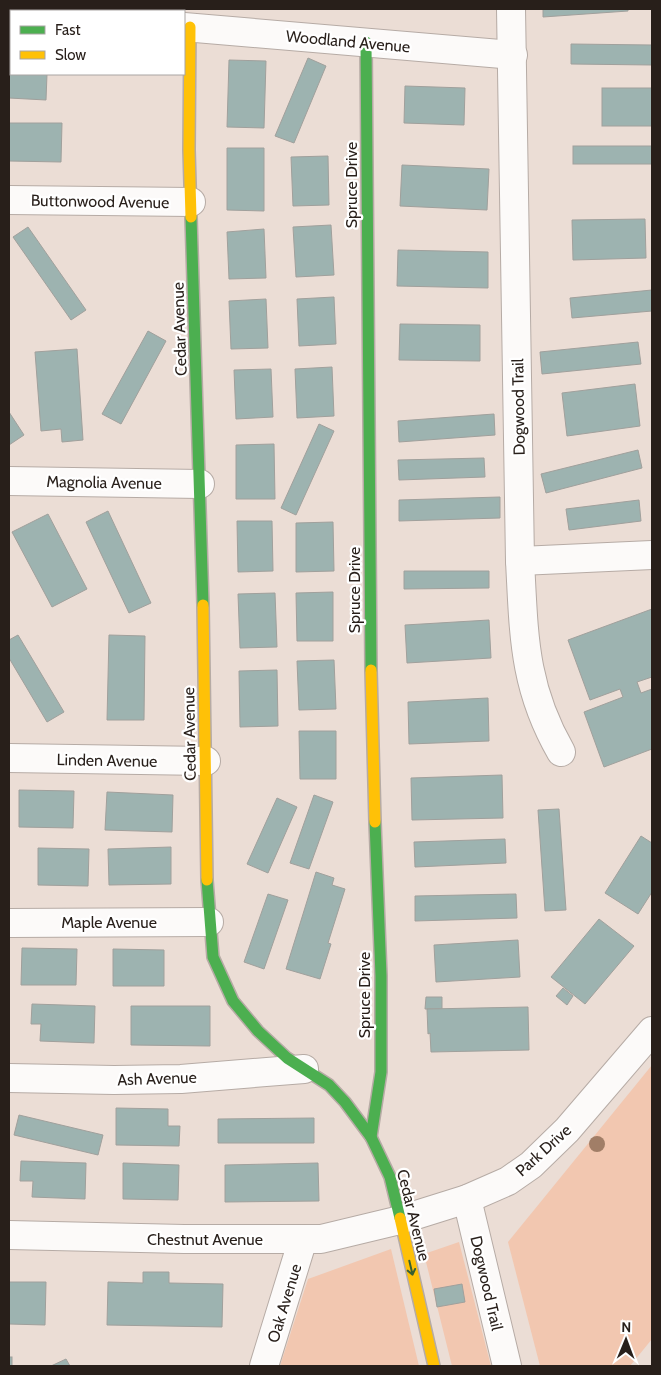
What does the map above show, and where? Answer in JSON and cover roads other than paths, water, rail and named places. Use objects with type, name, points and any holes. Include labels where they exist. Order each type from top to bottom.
[{"type":"street","name":"Dogwood Trail","points":[[511,9],[520,561],[525,651],[533,689],[561,752]]},
{"type":"street","name":"Woodland Avenue","points":[[187,27],[513,55]]},
{"type":"street","name":"Cedar Avenue","points":[[187,27],[200,484],[206,761],[206,867],[213,957],[232,1001],[258,1031],[287,1058],[334,1090],[371,1137],[390,1177],[434,1366]]},
{"type":"street","name":"Spruce Drive","points":[[366,42],[372,722],[381,976],[381,1072],[371,1137]]},
{"type":"street","name":"Buttonwood Avenue","points":[[9,200],[191,202]]},
{"type":"street","name":"Magnolia Avenue","points":[[9,481],[200,484]]},
{"type":"street","points":[[520,561],[652,555]]},
{"type":"street","name":"Linden Avenue","points":[[9,758],[206,761]]},
{"type":"street","name":"Maple Avenue","points":[[9,923],[209,922]]},
{"type":"street","name":"Park Drive","points":[[400,1220],[467,1200],[508,1181],[531,1165],[567,1130],[652,1031]]},
{"type":"street","name":"Ash Avenue","points":[[9,1078],[180,1079],[304,1069]]},
{"type":"street","name":"Dogwood Trail","points":[[467,1200],[507,1366]]},
{"type":"street","name":"Chestnut Avenue","points":[[9,1235],[184,1239],[320,1239],[400,1220]]},
{"type":"street","name":"Oak Avenue","points":[[264,1366],[303,1239]]}]
